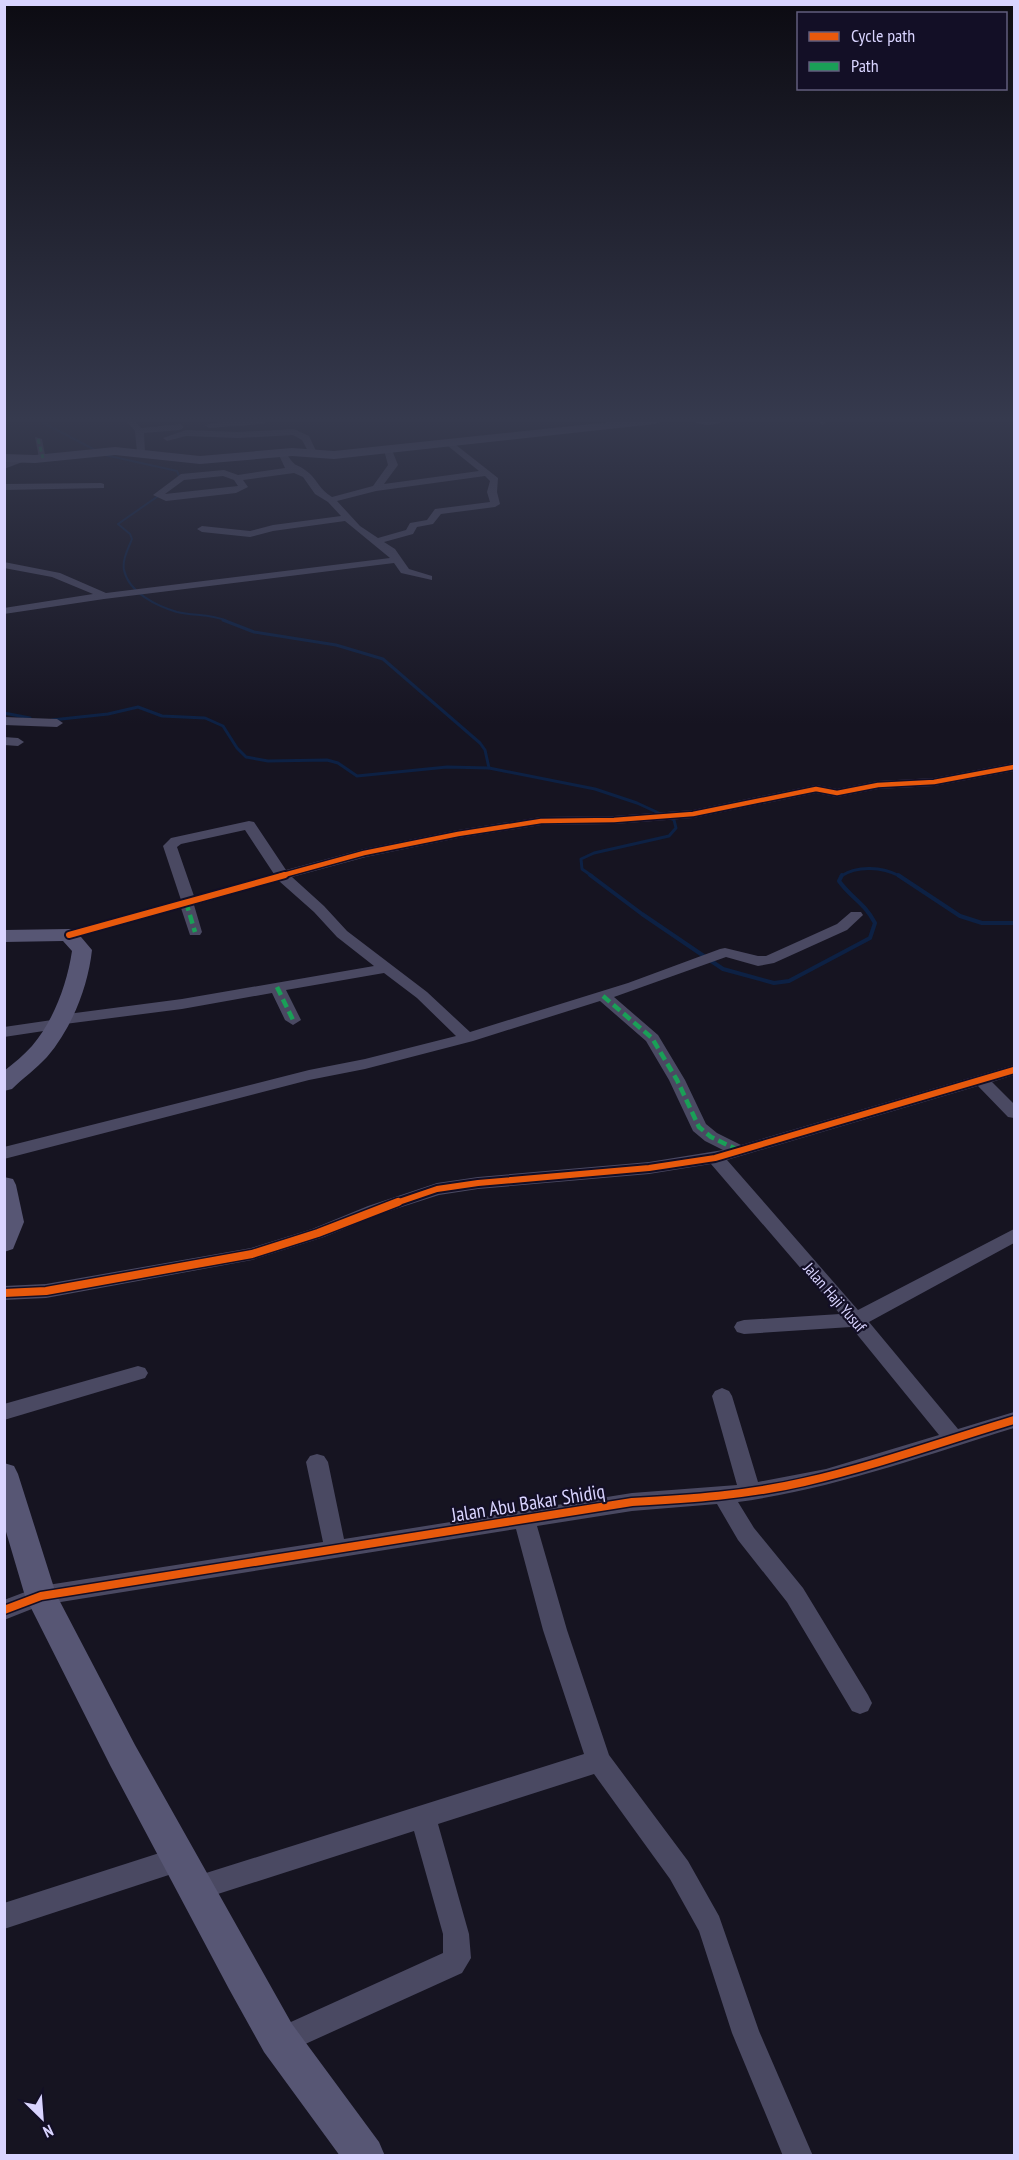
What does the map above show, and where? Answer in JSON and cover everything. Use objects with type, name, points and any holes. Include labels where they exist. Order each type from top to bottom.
[{"type":"street","points":[[202,529],[250,534],[273,528],[319,522]]},
{"type":"street","points":[[351,522],[391,551],[405,571],[428,578]]},
{"type":"street","points":[[377,542],[410,532],[413,525],[430,522]]},
{"type":"street","points":[[4,611],[104,596],[397,560]]},
{"type":"street","points":[[4,565],[59,574],[82,583],[104,596]]},
{"type":"street","points":[[4,721],[57,723]]},
{"type":"street","points":[[4,936],[69,935],[364,853],[518,823],[678,816],[816,789],[837,793],[878,785],[934,782],[1014,767]]},
{"type":"street","points":[[195,932],[170,848],[176,841],[249,825],[283,877],[319,909],[342,934],[422,995],[467,1038]]},
{"type":"street","points":[[4,1153],[309,1075],[365,1064],[467,1038],[603,996],[727,952],[766,961],[842,927],[856,915]]},
{"type":"street","points":[[4,1084],[40,1051],[59,1022],[81,962],[82,950],[69,935]]},
{"type":"street","points":[[4,1032],[387,968]]},
{"type":"street","points":[[277,987],[293,1020]]},
{"type":"street","points":[[603,996],[652,1038],[677,1080],[699,1127],[711,1137],[740,1151]]},
{"type":"street","points":[[4,1293],[46,1291],[252,1254],[318,1233],[374,1210],[437,1189],[478,1183],[649,1168],[715,1158],[1014,1070]]},
{"type":"street","points":[[981,1080],[1014,1113]]},
{"type":"street","name":"Jalan Haji Yusuf","points":[[715,1158],[856,1320],[953,1437]]},
{"type":"street","points":[[4,1185],[12,1222],[4,1243]]},
{"type":"street","points":[[744,1327],[856,1320],[1014,1235]]},
{"type":"street","points":[[4,1412],[138,1373]]},
{"type":"street","points":[[722,1396],[750,1492]]},
{"type":"street","name":"Jalan Abu Bakar Shidiq","points":[[4,1610],[41,1596],[525,1521],[632,1502],[750,1492],[828,1477],[1014,1420]]},
{"type":"street","points":[[317,1462],[335,1550]]},
{"type":"street","points":[[4,1474],[41,1596],[187,1874],[242,1976],[281,2041],[365,2156]]},
{"type":"street","points":[[723,1496],[746,1534],[795,1595],[860,1703]]},
{"type":"street","points":[[525,1521],[555,1630],[599,1761],[680,1870],[710,1925],[747,2033],[798,2156]]},
{"type":"street","points":[[4,1916],[423,1817],[599,1761]]},
{"type":"street","points":[[281,2041],[452,1963],[456,1958],[456,1934],[423,1817]]},
{"type":"waterway","points":[[121,522],[118,524],[130,534],[132,539],[126,554],[124,570],[138,592],[161,606],[177,612],[215,617],[227,621]]},
{"type":"waterway","points":[[223,620],[254,632],[336,645],[383,659],[480,743],[485,750],[489,768]]},
{"type":"waterway","points":[[52,720],[108,714],[138,707],[162,716],[205,718],[223,726],[237,748],[246,757],[268,761],[327,760],[338,763],[357,776],[447,767],[489,768]]},
{"type":"waterway","points":[[4,713],[30,718]]},
{"type":"waterway","points":[[489,768],[595,789],[637,803],[663,815]]},
{"type":"waterway","points":[[592,876],[582,869],[581,859],[594,853],[669,836],[676,828],[674,820],[670,818]]},
{"type":"waterway","points":[[842,876],[855,870],[870,868],[899,876]]},
{"type":"waterway","points":[[590,875],[642,914],[723,969],[774,983],[789,981],[870,938],[875,923],[839,881],[842,876]]},
{"type":"waterway","points":[[899,876],[960,916],[982,923],[1014,923]]},
{"type":"marked path","points":[[186,902],[195,932]]},
{"type":"marked path","points":[[277,987],[293,1020]]},
{"type":"marked path","points":[[603,996],[652,1038],[677,1080],[699,1127],[711,1137],[740,1151]]},
{"type":"cycle path","points":[[69,935],[364,853],[458,834],[541,821],[614,820],[693,814],[816,789],[837,793],[878,785],[934,782],[1014,767]]},
{"type":"cycle path","points":[[4,1293],[46,1291],[252,1254],[318,1233],[374,1210],[437,1189],[478,1183],[649,1168],[715,1158],[1014,1070]]},
{"type":"cycle path","points":[[4,1610],[41,1596],[632,1502],[706,1497],[802,1483],[850,1471],[1014,1420]]}]
